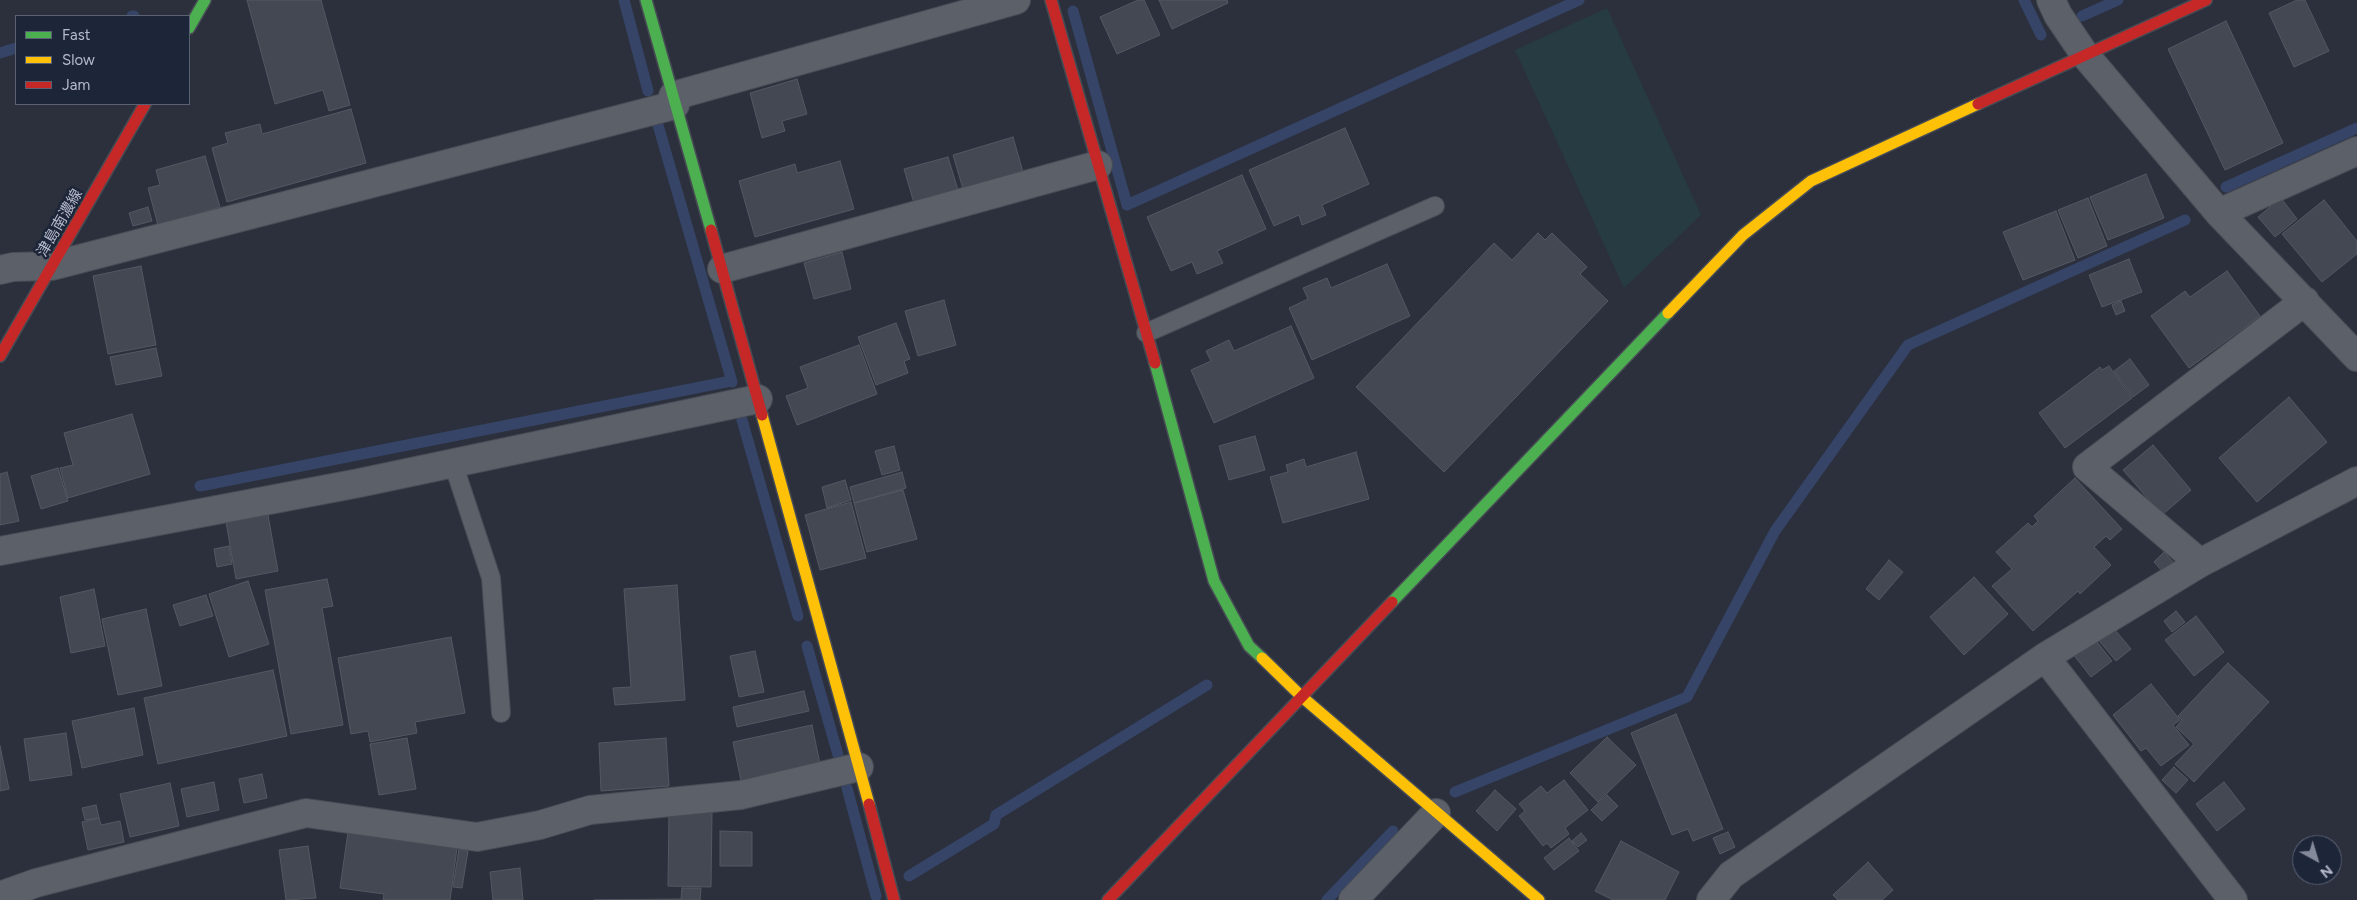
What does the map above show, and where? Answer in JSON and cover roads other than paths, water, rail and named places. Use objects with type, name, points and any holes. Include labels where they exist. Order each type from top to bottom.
[{"type":"street","points":[[190,26],[205,0]]},
{"type":"street","points":[[646,0],[758,399],[894,900]]},
{"type":"street","points":[[0,270],[13,267],[52,266],[674,100],[1016,0]]},
{"type":"street","points":[[1051,0],[1146,333],[1214,581],[1249,646],[1301,696],[1539,900]]},
{"type":"street","points":[[2051,0],[2058,16],[2085,55],[2219,213],[2357,357]]},
{"type":"street","points":[[1108,900],[1743,235],[1811,181],[2206,0]]},
{"type":"street","name":"津島南濃線","points":[[0,356],[144,105]]},
{"type":"street","points":[[2219,213],[2357,151]]},
{"type":"street","points":[[722,269],[1098,165]]},
{"type":"street","points":[[2200,563],[2088,467],[2305,301]]},
{"type":"street","points":[[0,551],[453,463],[758,399]]},
{"type":"street","points":[[1711,900],[1731,875],[2045,657],[2200,563],[2357,481]]},
{"type":"street","points":[[2045,657],[2233,900]]},
{"type":"street","points":[[0,896],[36,883],[306,813],[477,837],[540,825],[590,810],[741,795],[859,767]]},
{"type":"street","points":[[1353,900],[1436,813]]},
{"type":"lane","points":[[1146,333],[1436,206]]},
{"type":"lane","points":[[453,463],[491,578],[501,713]]},
{"type":"waterway","points":[[624,0],[648,91]]},
{"type":"waterway","points":[[1073,11],[1127,205],[1579,0]]},
{"type":"waterway","points":[[2024,0],[2041,35]]},
{"type":"waterway","points":[[2082,16],[2118,0]]},
{"type":"waterway","points":[[0,53],[15,48]]},
{"type":"waterway","points":[[658,125],[732,382]]},
{"type":"waterway","points":[[2226,187],[2357,128]]},
{"type":"waterway","points":[[1455,792],[1687,697],[1775,531],[1908,345],[2185,220]]},
{"type":"waterway","points":[[200,486],[731,381]]},
{"type":"waterway","points":[[742,420],[798,616]]},
{"type":"waterway","points":[[807,646],[838,755]]},
{"type":"waterway","points":[[909,876],[994,824],[996,815],[1207,685]]},
{"type":"waterway","points":[[847,788],[876,896]]},
{"type":"waterway","points":[[1327,900],[1393,831]]}]
